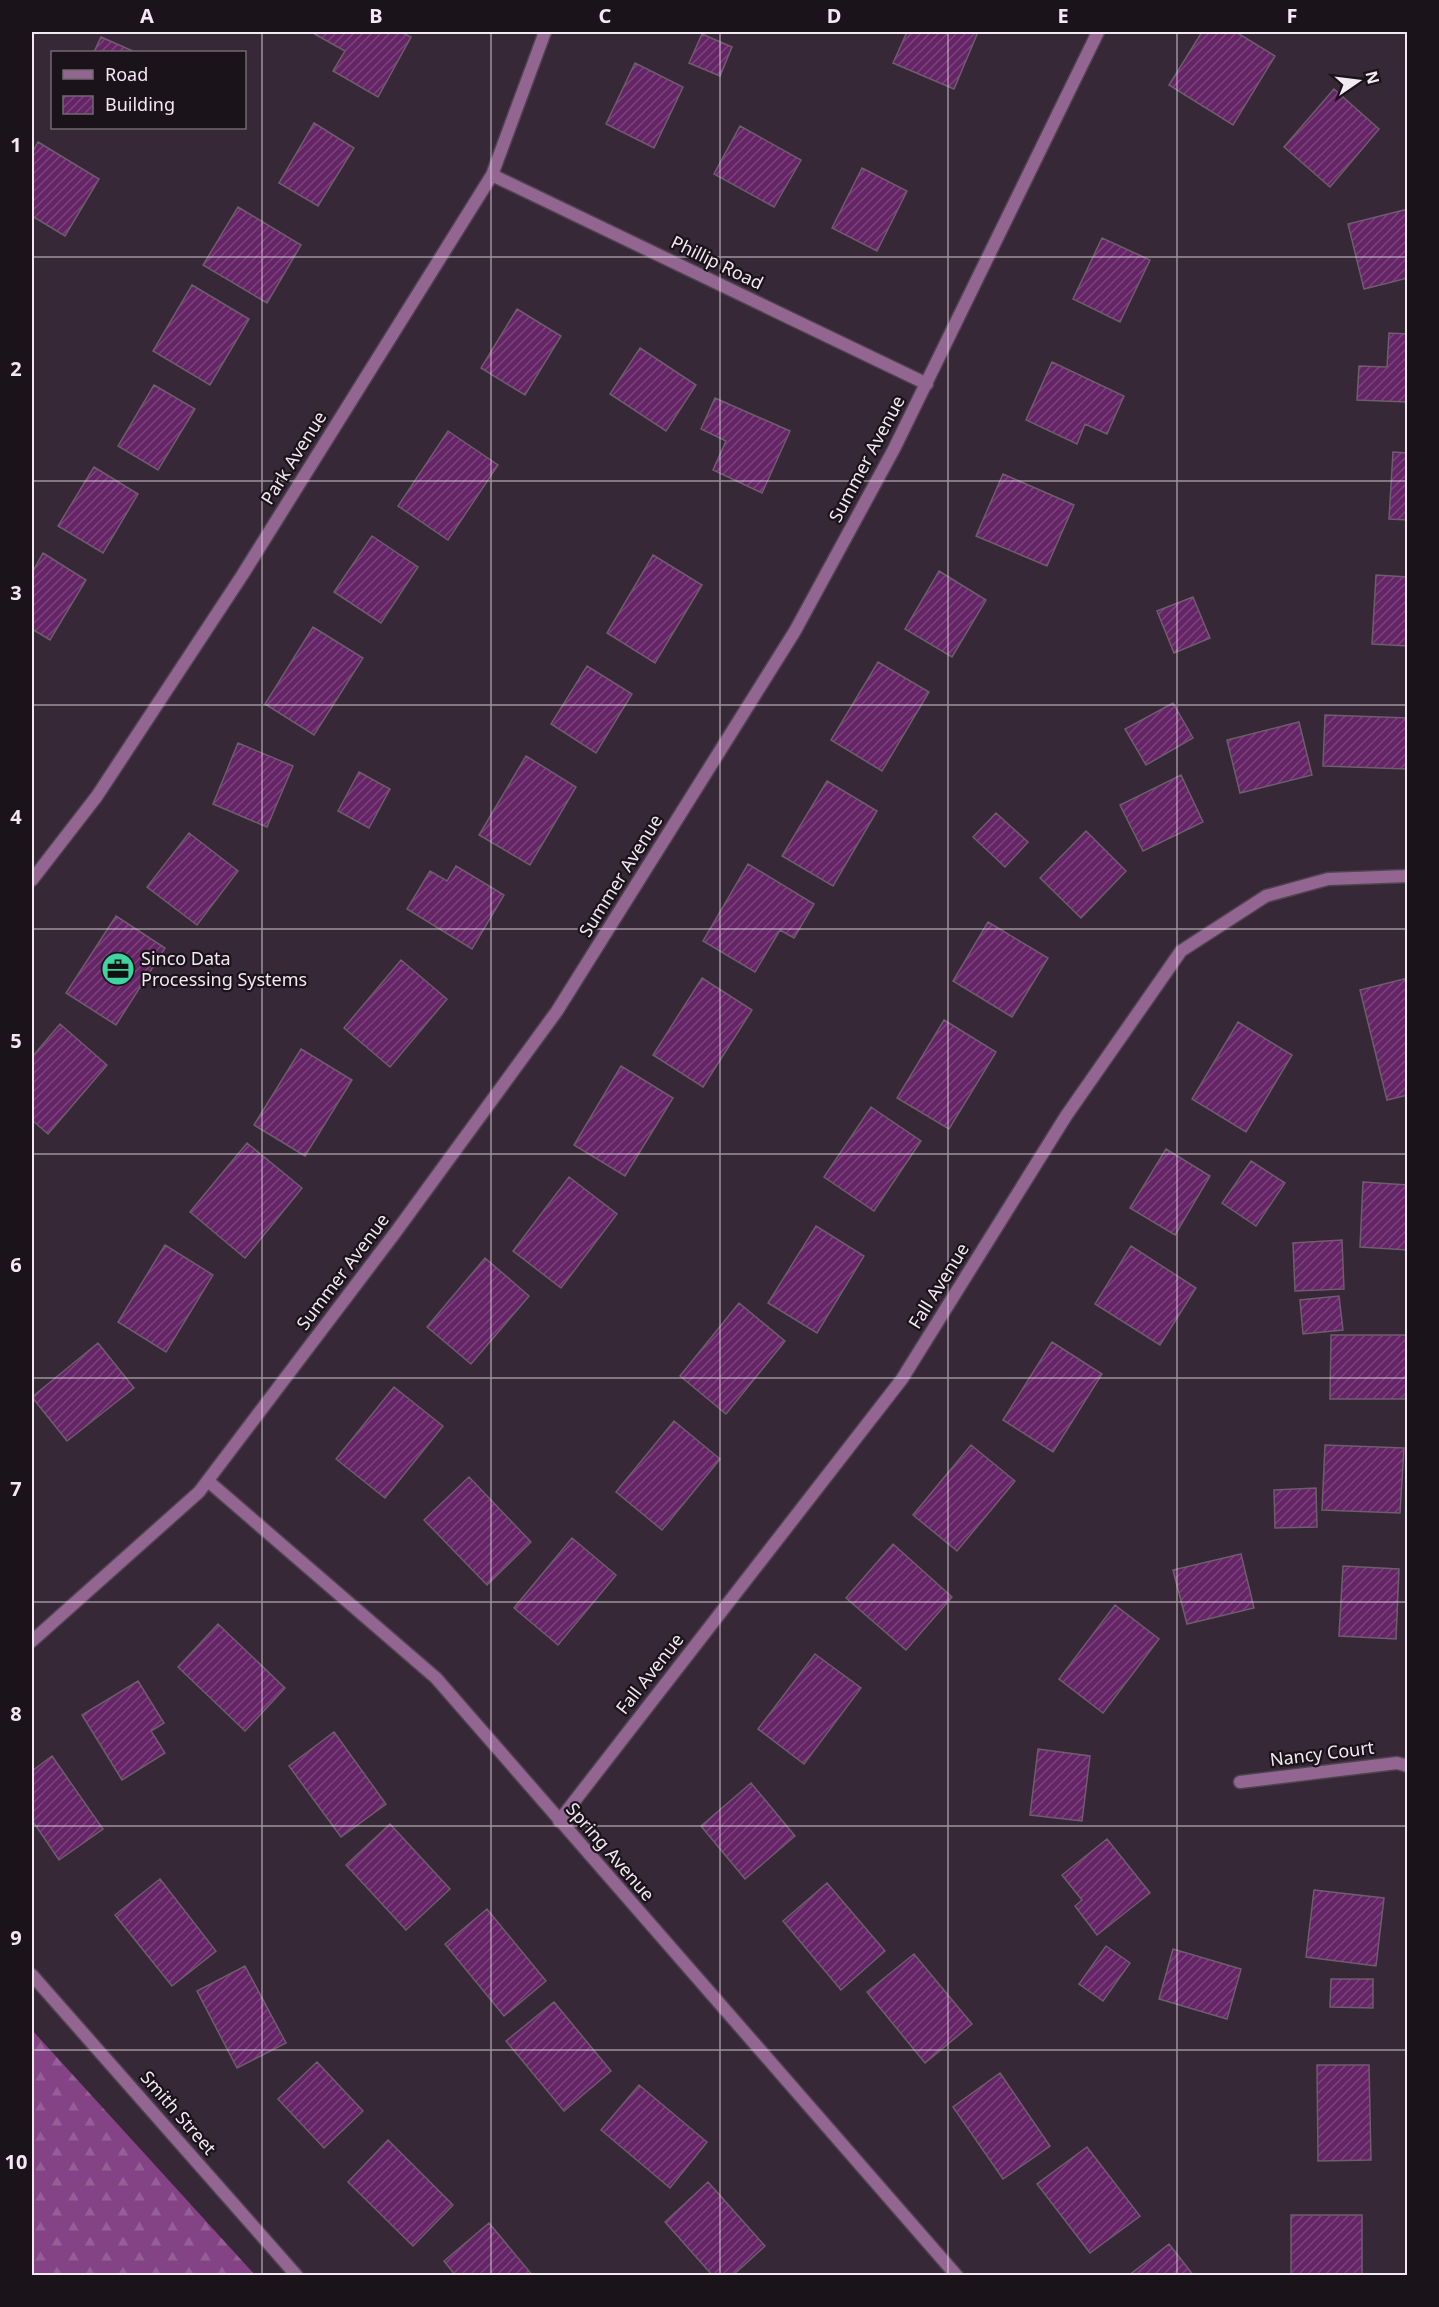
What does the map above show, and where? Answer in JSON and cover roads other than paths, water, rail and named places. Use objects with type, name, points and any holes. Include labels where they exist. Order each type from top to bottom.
[{"type":"street","name":"Park Avenue","points":[[32,880],[97,795],[243,574],[492,175],[545,32]]},
{"type":"street","name":"Summer Avenue","points":[[32,1641],[200,1492],[395,1233],[557,1011],[795,631],[927,384],[1098,32]]},
{"type":"street","name":"Phillip Road","points":[[492,175],[927,384]]},
{"type":"street","name":"Fall Avenue","points":[[559,1821],[902,1379],[1066,1116],[1181,951],[1266,896],[1329,879],[1407,876]]},
{"type":"street","name":"Spring Avenue","points":[[208,1481],[436,1678],[957,2276]]},
{"type":"street","name":"Nancy Court","points":[[1239,1782],[1397,1763],[1407,1766]]},
{"type":"street","name":"Smith Street","points":[[32,1975],[297,2276]]},
{"type":"place","name":"Sinco Data Processing Systems","points":[[118,969]]}]
